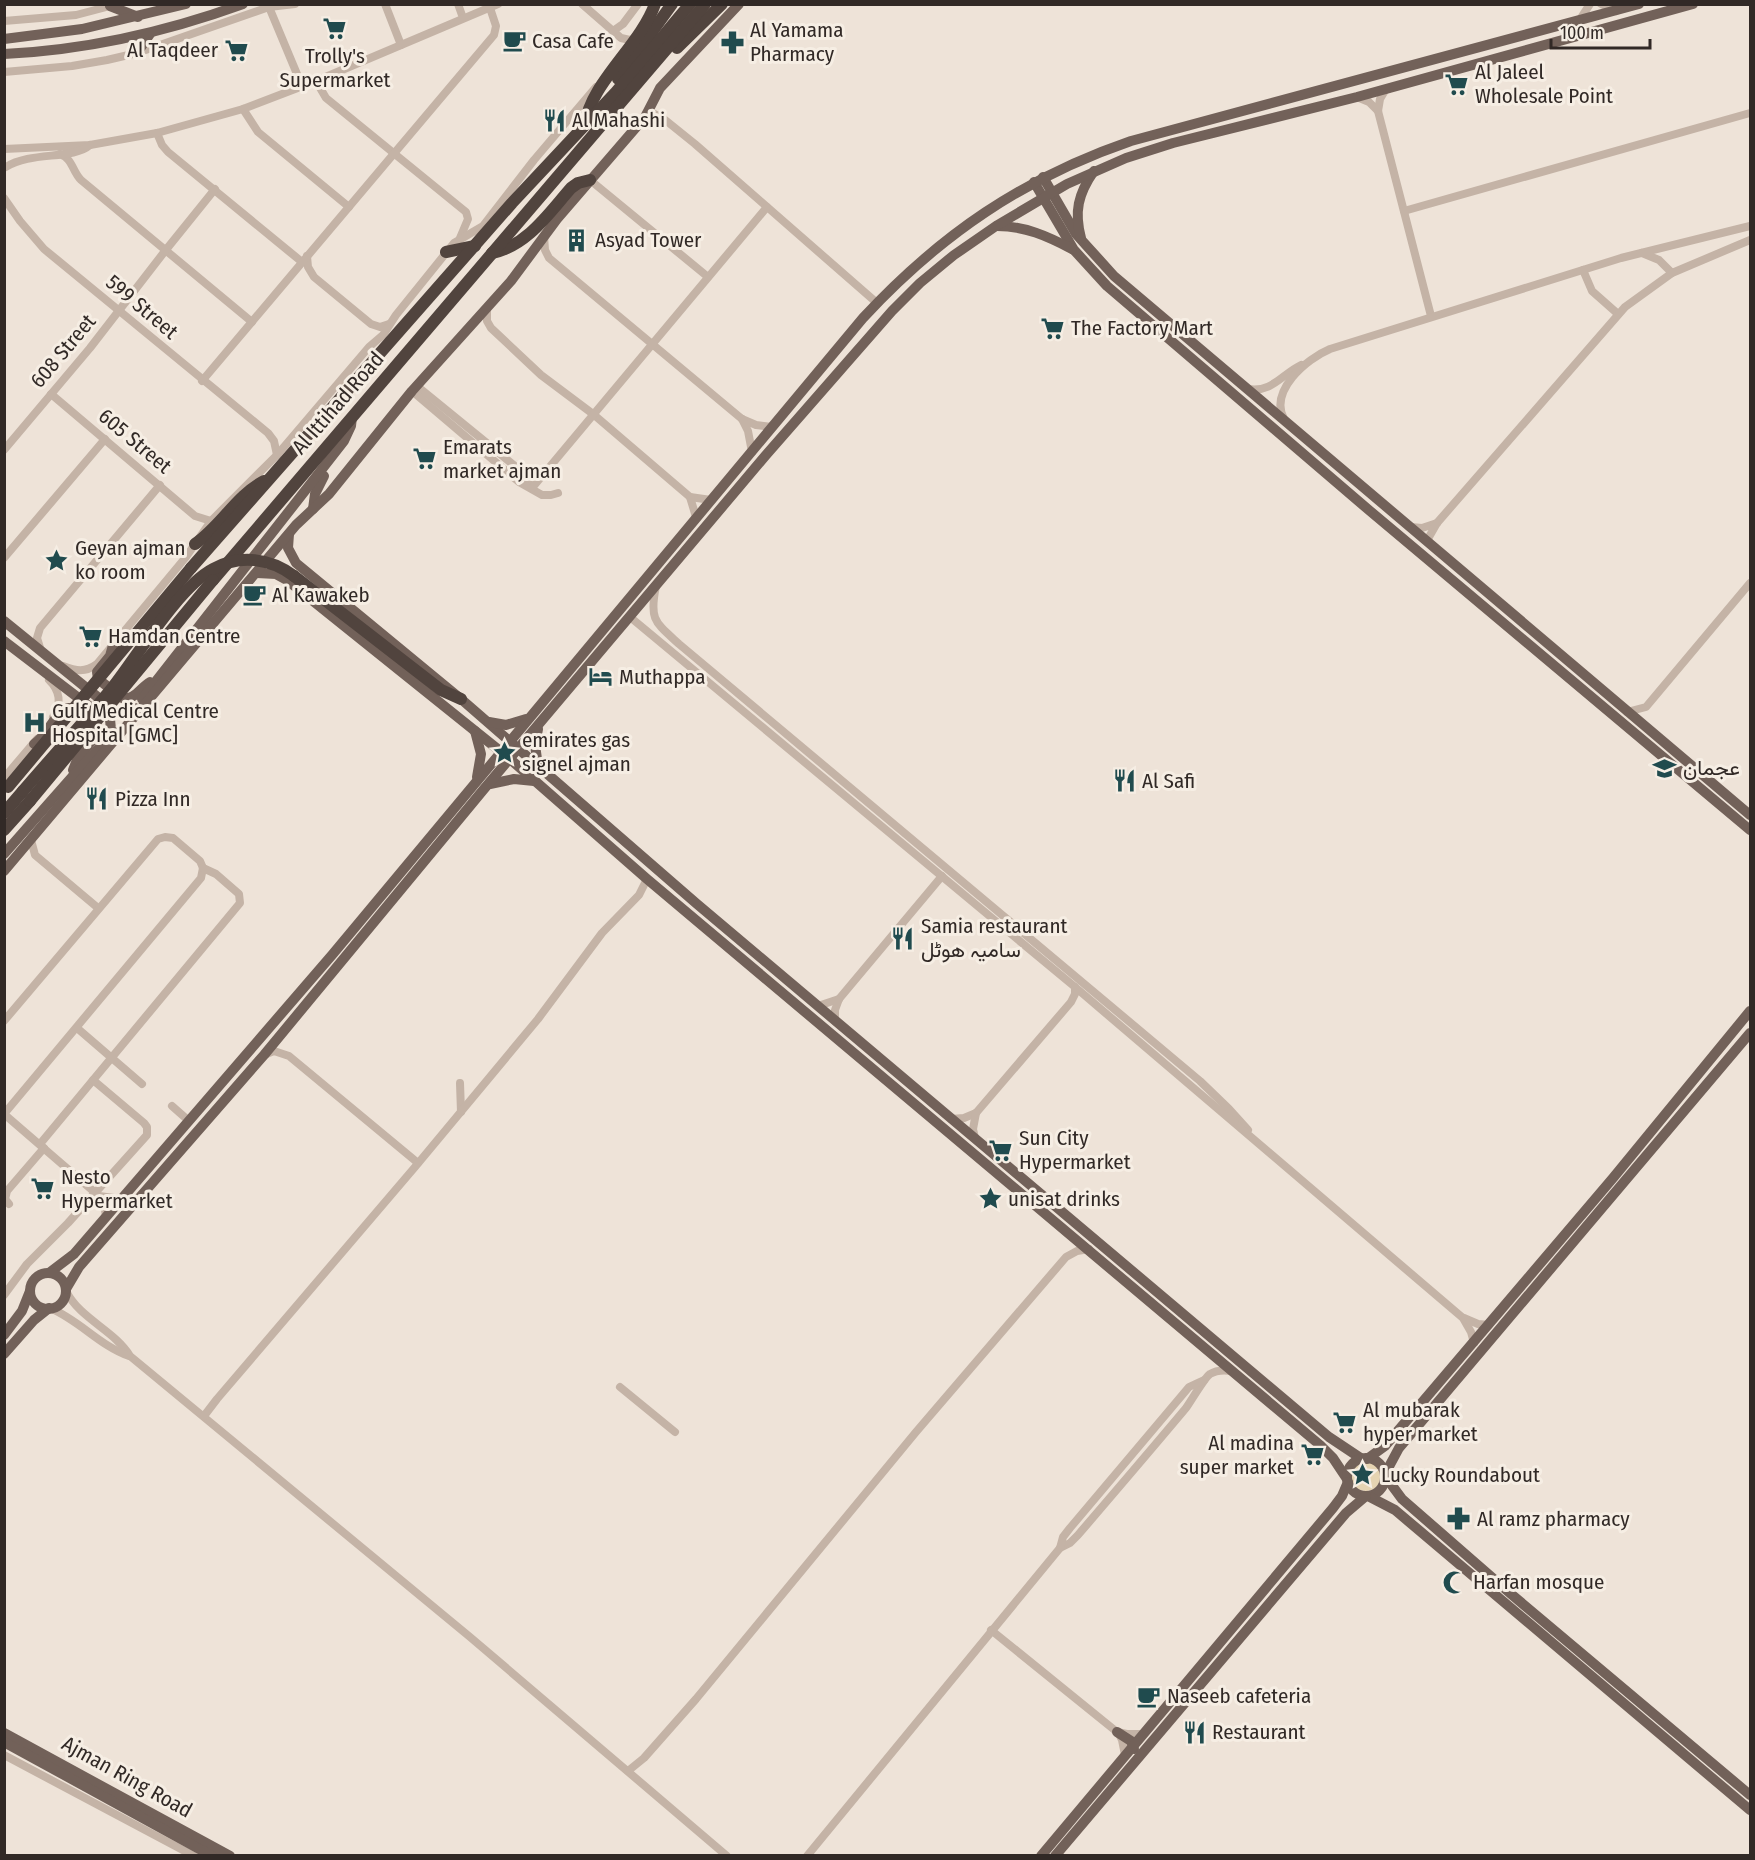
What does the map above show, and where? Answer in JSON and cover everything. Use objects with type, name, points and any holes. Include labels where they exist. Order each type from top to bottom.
[{"type":"highway","points":[[585,126],[590,104],[635,39],[655,4]]},
{"type":"highway","points":[[616,92],[620,75],[672,4]]},
{"type":"highway","points":[[632,88],[653,76],[684,41],[722,4]]},
{"type":"highway","name":"Al Ittihad Road","points":[[6,785],[191,568],[475,246],[695,7]]},
{"type":"highway","name":"Al Ittihad Road","points":[[4,830],[27,796],[632,88],[695,7]]},
{"type":"highway","points":[[492,253],[519,242],[571,188],[578,183],[586,185]]},
{"type":"highway","points":[[446,252],[475,246]]},
{"type":"highway","points":[[198,538],[208,533],[253,488],[273,477]]},
{"type":"highway","points":[[4,813],[27,796],[179,599],[202,576],[228,562],[249,560],[271,563],[294,576],[441,690],[461,699]]},
{"type":"main road","points":[[4,39],[73,31],[140,17],[186,4]]},
{"type":"main road","points":[[4,54],[73,48],[150,34],[243,4]]},
{"type":"main road","points":[[4,871],[289,534],[329,494],[415,389],[487,310],[530,258],[544,236],[649,111],[663,84],[740,4]]},
{"type":"main road","points":[[4,1335],[22,1311],[32,1282],[37,1276],[49,1273],[69,1259],[106,1217],[333,955],[475,783],[505,756],[696,517],[877,303],[919,262],[950,236],[986,210],[1039,180],[1087,157],[1153,134],[1639,4]]},
{"type":"main road","points":[[486,721],[501,725],[536,719],[630,617],[759,464],[899,304],[935,270],[996,226],[1094,171],[1126,158],[1693,4]]},
{"type":"main road","points":[[114,5],[140,17]]},
{"type":"main road","points":[[137,53],[150,34]]},
{"type":"main road","points":[[1403,84],[1409,72],[1456,59],[1473,50]]},
{"type":"main road","points":[[1078,246],[1077,207],[1083,188],[1094,171]]},
{"type":"main road","points":[[1039,180],[1047,196],[1068,223],[1078,246],[1107,286],[1370,511],[1750,830]]},
{"type":"main road","points":[[996,226],[1031,230],[1078,246],[1750,815]]},
{"type":"main road","points":[[313,509],[316,489],[349,431],[352,417]]},
{"type":"main road","points":[[4,854],[135,708],[337,450]]},
{"type":"main road","points":[[1370,511],[1381,513],[1413,538],[1425,540]]},
{"type":"main road","points":[[289,534],[288,548],[293,560],[461,699],[697,904],[1329,1437],[1365,1459],[1379,1463],[1394,1491],[1410,1507],[1750,1795]]},
{"type":"main road","points":[[280,575],[283,564],[293,560]]},
{"type":"main road","points":[[257,573],[280,575],[505,756],[647,879],[1320,1445],[1333,1458],[1354,1492],[1395,1510],[1750,1809]]},
{"type":"main road","points":[[222,597],[243,588]]},
{"type":"main road","points":[[4,621],[100,699],[109,714],[111,726],[109,737]]},
{"type":"main road","points":[[4,632],[19,644],[23,644],[26,640]]},
{"type":"main road","points":[[9,644],[93,709],[109,714],[125,713],[135,708]]},
{"type":"main road","points":[[113,645],[110,656],[97,672],[100,681],[126,699],[133,697],[144,686],[155,680]]},
{"type":"main road","points":[[1550,662],[1558,658],[1564,660],[1590,682],[1598,685]]},
{"type":"main road","points":[[34,744],[43,737],[65,710],[70,708],[76,710],[98,733],[75,764],[72,777]]},
{"type":"main road","points":[[536,719],[535,744],[538,766]]},
{"type":"main road","points":[[474,731],[481,754],[475,783]]},
{"type":"main road","points":[[4,1354],[34,1320],[49,1308],[60,1304],[79,1267],[264,1055],[488,786],[505,756]]},
{"type":"main road","points":[[488,786],[507,779],[535,782]]},
{"type":"main road","points":[[647,879],[660,878],[688,901],[697,904]]},
{"type":"main road","points":[[1055,1856],[1128,1760],[1133,1745],[1333,1508],[1342,1496],[1353,1464],[1385,1446],[1613,1178],[1750,1011]]},
{"type":"main road","points":[[1041,1856],[1346,1514],[1367,1496],[1379,1492],[1399,1448],[1750,1033]]},
{"type":"main road","points":[[1609,1202],[1603,1203],[1600,1197],[1613,1178]]},
{"type":"main road","points":[[1043,1211],[1058,1218],[1081,1236],[1089,1235]]},
{"type":"main road","points":[[1570,1245],[1583,1223],[1581,1218],[1577,1218]]},
{"type":"main road","points":[[49,1273],[60,1278],[66,1290]]},
{"type":"main road","points":[[30,1290],[37,1305],[49,1308]]},
{"type":"main road","name":"Ajman Ring Road","points":[[4,1732],[230,1856]]},
{"type":"main road","points":[[1117,1732],[1129,1738],[1133,1745]]},
{"type":"main road","name":"Ajman Ring Road","points":[[4,1742],[212,1856]]},
{"type":"street","points":[[140,17],[152,4]]},
{"type":"street","points":[[4,72],[72,66],[137,53],[269,7],[295,4]]},
{"type":"street","points":[[385,4],[401,45]]},
{"type":"street","points":[[458,4],[464,18]]},
{"type":"street","points":[[582,4],[625,40],[635,39]]},
{"type":"street","points":[[613,31],[626,21],[638,4]]},
{"type":"street","points":[[1579,21],[1590,4]]},
{"type":"street","points":[[1601,4],[1617,11]]},
{"type":"street","points":[[4,21],[58,17],[114,5]]},
{"type":"street","points":[[5,169],[8,159],[4,150],[90,145],[157,133],[243,109],[316,81],[494,6],[494,35],[202,381]]},
{"type":"street","points":[[269,7],[302,86]]},
{"type":"street","points":[[316,81],[326,98],[468,214],[460,238]]},
{"type":"street","points":[[52,662],[76,671],[85,671],[97,664],[186,557],[211,521],[277,455],[369,347],[383,335],[446,252],[460,238],[483,226],[534,159],[588,95],[604,82]]},
{"type":"street","points":[[1386,89],[1380,99],[1378,111],[1431,316]]},
{"type":"street","points":[[1357,97],[1369,102],[1378,111]]},
{"type":"street","points":[[243,109],[258,132],[349,207]]},
{"type":"street","points":[[649,111],[664,119],[877,303]]},
{"type":"street","points":[[1404,211],[1750,113]]},
{"type":"street","points":[[157,133],[165,149],[304,259],[314,277],[371,324],[381,327],[390,324]]},
{"type":"street","points":[[5,169],[26,158],[78,152],[90,145]]},
{"type":"street","points":[[73,166],[78,152]]},
{"type":"street","points":[[60,154],[68,158],[81,180],[252,322]]},
{"type":"street","points":[[586,185],[603,190],[708,277]]},
{"type":"street","name":"608 Street","points":[[4,450],[119,312],[215,189]]},
{"type":"street","name":"599 Street","points":[[4,198],[44,249],[268,433],[274,441],[277,455]]},
{"type":"street","points":[[531,488],[767,207]]},
{"type":"street","points":[[1248,389],[1258,390],[1269,387],[1330,349],[1431,316],[1642,253],[1750,226]]},
{"type":"street","points":[[544,236],[545,250],[549,258],[742,418],[756,425],[772,427]]},
{"type":"street","points":[[1425,540],[1437,523],[1618,314],[1672,273],[1750,240]]},
{"type":"street","points":[[1642,253],[1659,261],[1672,273]]},
{"type":"street","points":[[530,258],[549,258]]},
{"type":"street","points":[[1583,270],[1592,291],[1618,314]]},
{"type":"street","points":[[487,310],[486,317],[491,328],[541,375],[593,414],[690,497],[711,500]]},
{"type":"street","points":[[473,325],[491,328]]},
{"type":"street","points":[[1284,420],[1280,410],[1281,394],[1307,363]]},
{"type":"street","points":[[415,389],[513,478],[542,495],[558,493]]},
{"type":"street","name":"605 Street","points":[[51,394],[195,516],[211,521]]},
{"type":"street","points":[[742,418],[748,431],[752,452]]},
{"type":"street","points":[[268,433],[293,436]]},
{"type":"street","points":[[4,558],[105,439]]},
{"type":"street","points":[[43,654],[37,638],[40,628],[160,486]]},
{"type":"street","points":[[690,497],[696,517]]},
{"type":"street","name":"605 Street","points":[[195,516],[198,538]]},
{"type":"street","points":[[1411,527],[1422,528],[1437,523]]},
{"type":"street","points":[[1627,712],[1646,707],[1750,583]]},
{"type":"street","points":[[656,586],[652,604],[654,615],[659,625],[679,644],[1200,1081],[1239,1119],[1257,1142]]},
{"type":"street","points":[[630,617],[1075,987],[1464,1318],[1478,1324],[1489,1325]]},
{"type":"street","points":[[6,785],[57,711],[59,696],[51,681],[32,667],[9,644]]},
{"type":"street","points":[[673,652],[679,644]]},
{"type":"street","points":[[1646,707],[1646,728]]},
{"type":"street","points":[[4,1021],[98,908],[161,837],[176,840],[200,861],[204,868],[216,874],[241,897],[240,903],[93,1080],[6,1191],[5,1199],[9,1204]]},
{"type":"street","points":[[31,840],[35,855],[98,908]]},
{"type":"street","points":[[20,854],[35,855]]},
{"type":"street","points":[[106,1217],[104,1203],[98,1194],[5,1114],[201,878],[204,868]]},
{"type":"street","points":[[835,1021],[835,1010],[839,999],[942,876]]},
{"type":"street","points":[[202,1414],[461,1112],[538,1019],[602,933],[639,895],[647,879]]},
{"type":"street","points":[[639,895],[659,889]]},
{"type":"street","points":[[951,1119],[964,1118],[976,1113],[1071,1002],[1075,994],[1075,987]]},
{"type":"street","points":[[818,1006],[839,999]]},
{"type":"street","points":[[1071,1002],[1089,999]]},
{"type":"street","points":[[77,1028],[142,1084]]},
{"type":"street","points":[[264,1055],[274,1051],[289,1056],[418,1163]]},
{"type":"street","points":[[4,1294],[27,1264],[98,1194],[145,1138],[148,1130],[144,1123],[93,1080]]},
{"type":"street","points":[[460,1083],[461,1112]]},
{"type":"street","points":[[172,1106],[189,1121]]},
{"type":"street","points":[[975,1138],[973,1129],[976,1113]]},
{"type":"street","points":[[98,1194],[121,1199]]},
{"type":"street","points":[[1066,1257],[1070,1244],[1068,1231]]},
{"type":"street","points":[[631,1774],[1066,1257],[1077,1251],[1089,1250]]},
{"type":"street","points":[[66,1290],[76,1307],[119,1342],[130,1356],[727,1856]]},
{"type":"street","points":[[49,1308],[66,1315],[116,1350],[130,1356]]},
{"type":"street","points":[[1464,1318],[1474,1343]]},
{"type":"street","points":[[807,1856],[1060,1548],[1078,1535],[1198,1392],[1207,1377],[1212,1362],[1207,1349]]},
{"type":"street","points":[[1207,1377],[1224,1370],[1233,1371]]},
{"type":"street","points":[[620,1387],[675,1432]]},
{"type":"street","points":[[992,1630],[1117,1732],[1128,1760]]},
{"type":"street","points":[[1117,1732],[1142,1734]]},
{"type":"street","points":[[4,1755],[194,1856]]},
{"type":"sand","points":[[1366,1461],[1377,1465],[1381,1476],[1377,1487],[1366,1491],[1355,1487],[1351,1476],[1355,1465]]},
{"type":"place","name":"Trolly's Supermarket","points":[[335,28]]},
{"type":"place","name":"Casa Cafe","points":[[514,41]]},
{"type":"place","name":"Al Yamama Pharmacy","points":[[732,42]]},
{"type":"place","name":"Al Taqdeer","points":[[236,50]]},
{"type":"place","name":"Al Jaleel Wholesale Point","points":[[1457,84]]},
{"type":"place","name":"Al Mahashi","points":[[554,120]]},
{"type":"place","name":"Asyad Tower","points":[[577,240]]},
{"type":"place","name":"The Factory Mart","points":[[1053,328]]},
{"type":"place","name":"Emarats market ajman","points":[[425,459]]},
{"type":"place","name":"Geyan ajman ko room","points":[[57,560]]},
{"type":"place","name":"Al Kawakeb","points":[[254,595]]},
{"type":"place","name":"Hamdan Centre","points":[[90,636]]},
{"type":"place","name":"Muthappa","points":[[601,677]]},
{"type":"place","name":"Gulf Medical Centre Hospital [GMC]","points":[[34,723]]},
{"type":"place","name":"emirates gas signel ajman","points":[[504,752]]},
{"type":"place","name":"عجمان","points":[[1665,768]]},
{"type":"place","name":"Al Safi","points":[[1124,781]]},
{"type":"place","name":"Pizza Inn","points":[[97,799]]},
{"type":"place","name":"Samia restaurant سامیہ ھوٹل","points":[[903,938]]},
{"type":"place","name":"Sun City Hypermarket","points":[[1001,1150]]},
{"type":"place","name":"Nesto Hypermarket","points":[[43,1189]]},
{"type":"place","name":"unisat drinks","points":[[990,1199]]},
{"type":"place","name":"Al mubarak hyper market","points":[[1345,1422]]},
{"type":"place","name":"Al madina super market","points":[[1312,1455]]},
{"type":"place","name":"Lucky Roundabout","points":[[1363,1475]]},
{"type":"place","name":"Al ramz pharmacy","points":[[1459,1519]]},
{"type":"place","name":"Harfan mosque","points":[[1455,1582]]},
{"type":"place","name":"Naseeb cafeteria","points":[[1149,1696]]},
{"type":"place","name":"Restaurant","points":[[1194,1732]]}]
